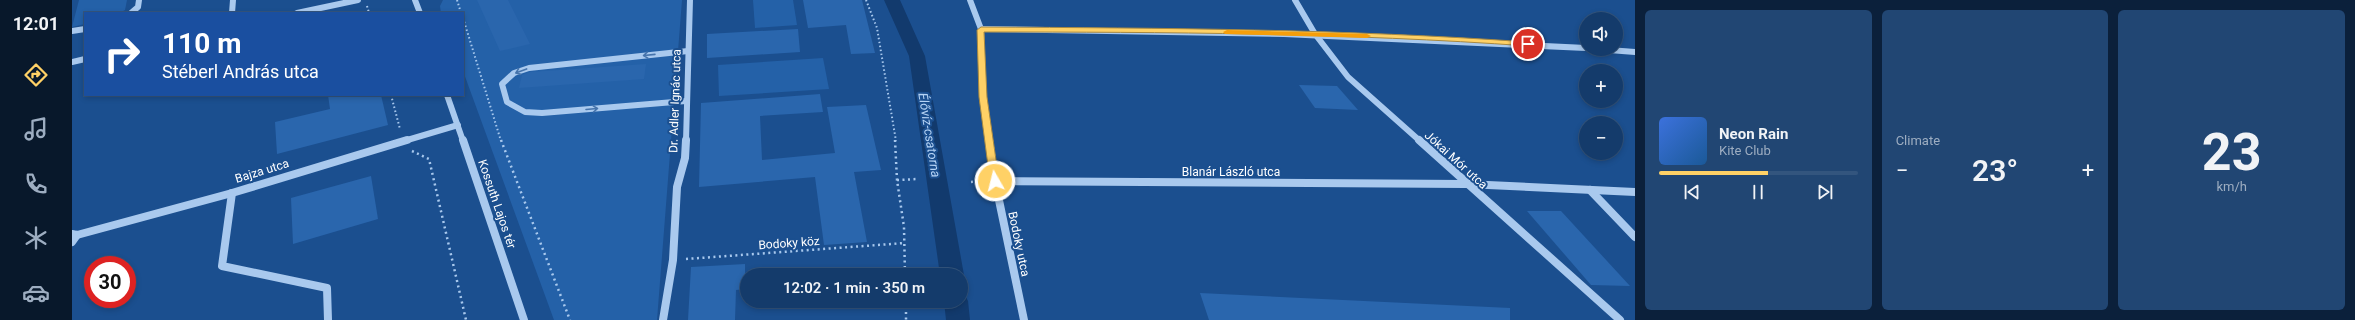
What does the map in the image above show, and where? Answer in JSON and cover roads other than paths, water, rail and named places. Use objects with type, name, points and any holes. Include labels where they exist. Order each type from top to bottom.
[{"type":"street","points":[[132,12],[138,7],[139,0]]},
{"type":"street","points":[[232,12],[233,0]]},
{"type":"street","points":[[302,12],[358,0]]},
{"type":"street","points":[[415,0],[420,12]]},
{"type":"street","name":"Dr. Adler Ignác utca","points":[[663,320],[674,260],[677,187],[685,158],[690,0]]},
{"type":"street","name":"Bodoky utca","points":[[970,0],[981,30],[983,97],[995,181],[1024,320]]},
{"type":"street","name":"Jókai Mór utca","points":[[1295,0],[1315,34],[1348,77],[1620,320]]},
{"type":"street","points":[[72,31],[84,28]]},
{"type":"street","points":[[981,30],[1134,30],[1315,34],[1442,38],[1579,48]]},
{"type":"street","points":[[686,101],[542,113],[525,112],[507,102],[502,84],[514,73],[529,68],[688,51]]},
{"type":"street","points":[[1623,51],[1635,52]]},
{"type":"street","points":[[72,62],[84,59]]},
{"type":"street","name":"Kossuth Lajos tér","points":[[447,96],[524,320]]},
{"type":"street","name":"Bajza utca","points":[[75,234],[232,193],[403,140],[458,125]]},
{"type":"street","name":"Blanár László utca","points":[[995,181],[1466,184],[1635,192]]},
{"type":"street","points":[[1590,190],[1635,237]]},
{"type":"street","points":[[232,193],[222,266],[327,288],[328,320]]},
{"type":"street","points":[[72,242],[75,234]]},
{"type":"waterway","name":"Élővíz-csatorna","points":[[892,0],[917,56],[951,268]]},
{"type":"waterway","name":"Élővíz-csatorna","points":[[957,308],[958,320]]}]
